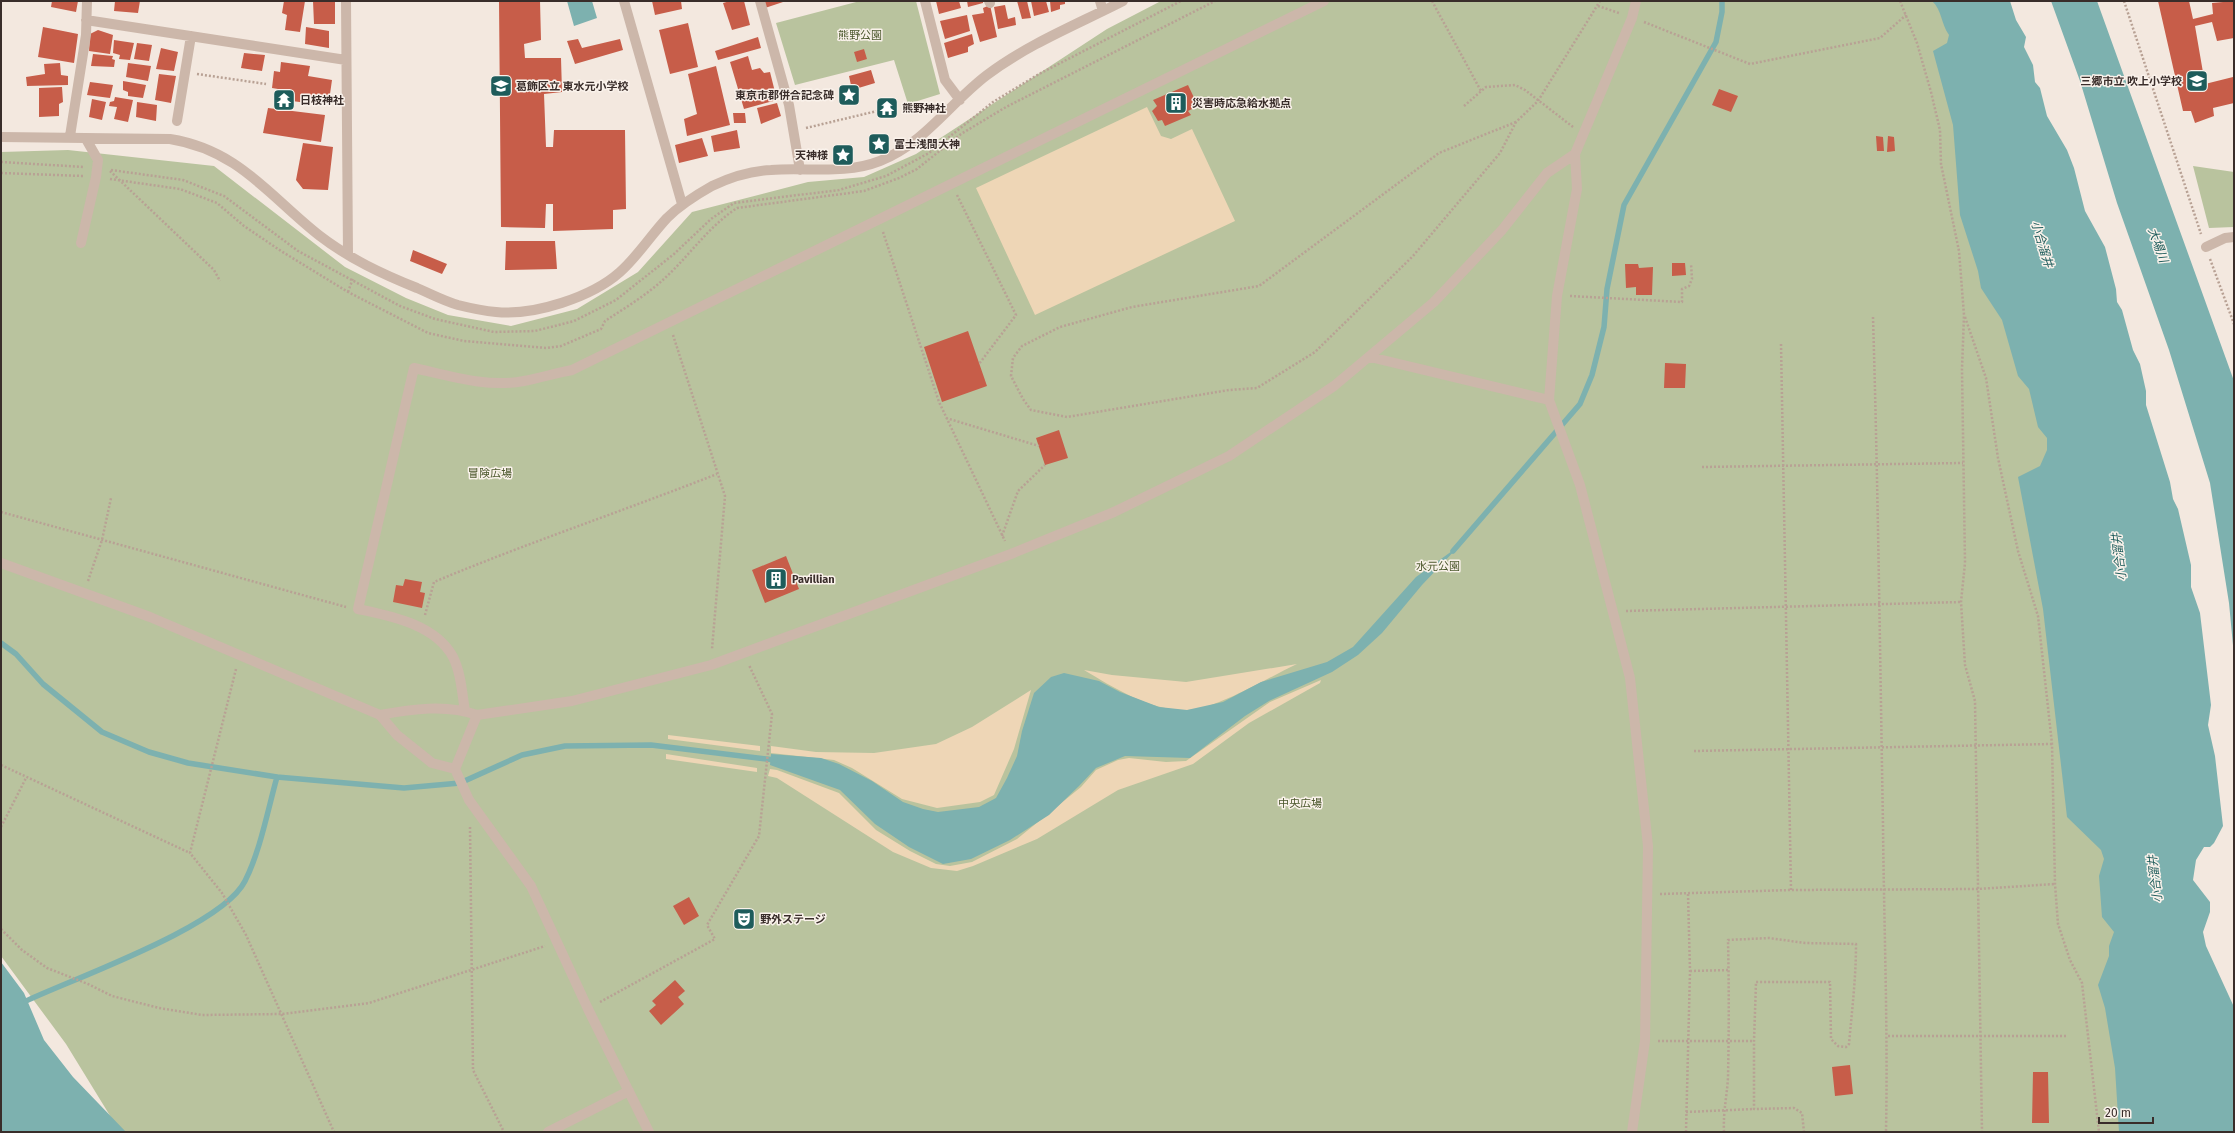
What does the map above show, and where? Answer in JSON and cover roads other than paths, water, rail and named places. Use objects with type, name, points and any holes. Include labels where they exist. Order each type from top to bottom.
[{"type":"street","points":[[70,136],[86,20],[87,1]]},
{"type":"street","points":[[346,1],[348,255]]},
{"type":"street","points":[[624,1],[682,204]]},
{"type":"street","points":[[760,1],[767,31],[782,78],[794,130],[800,170]]},
{"type":"street","points":[[925,1],[945,80],[960,100]]},
{"type":"street","points":[[1100,1],[1103,11]]},
{"type":"street","points":[[1,136],[70,136],[86,139],[170,139],[193,143],[219,154],[254,178],[320,236],[368,268],[456,305],[497,312],[531,310],[575,298],[600,286],[619,274],[666,219],[682,204],[714,186],[738,175],[767,170],[848,169],[878,161],[914,142],[985,77],[1005,63],[1123,1]]},
{"type":"street","points":[[465,711],[459,673],[452,656],[442,643],[421,629],[400,620],[358,609],[414,368],[470,381],[500,383],[524,381],[572,370],[1324,1]]},
{"type":"street","points":[[1632,1132],[1646,1041],[1648,846],[1630,686],[1614,611],[1580,485],[1549,400],[1557,296],[1577,189],[1575,154],[1632,18],[1636,1]]},
{"type":"street","points":[[86,20],[346,60]]},
{"type":"street","points":[[177,121],[191,36]]},
{"type":"street","points":[[81,243],[97,173],[98,160],[86,139]]},
{"type":"street","points":[[380,715],[410,709],[465,711],[477,715],[572,701],[711,666],[1011,554],[1114,512],[1229,456],[1334,386],[1434,302],[1502,230],[1547,173],[1575,154]]},
{"type":"street","points":[[2206,247],[2225,238],[2234,237]]},
{"type":"street","points":[[1370,357],[1549,400]]},
{"type":"street","points":[[1,563],[150,617],[380,715],[397,735],[432,762],[456,772],[467,796],[531,886],[588,1009],[649,1132]]},
{"type":"street","points":[[456,772],[477,715]]},
{"type":"street","points":[[548,1132],[629,1091]]},
{"type":"water","points":[[567,1],[592,1],[597,18],[574,26]]},
{"type":"water","name":"小合溜井","points":[[1932,1],[2010,1],[2016,20],[2026,37],[2024,47],[2033,65],[2035,82],[2040,88],[2047,116],[2067,150],[2074,168],[2085,211],[2105,247],[2116,289],[2117,302],[2122,310],[2133,350],[2140,364],[2146,391],[2146,405],[2170,482],[2173,499],[2178,509],[2191,565],[2191,587],[2200,613],[2211,705],[2208,725],[2215,756],[2223,826],[2214,843],[2210,847],[2204,847],[2196,860],[2193,880],[2210,902],[2210,912],[2203,932],[2206,946],[2234,1007],[2233,1132],[2119,1132],[2115,1068],[2105,1008],[2098,985],[2109,956],[2109,946],[2114,932],[2102,917],[2099,876],[2104,859],[2101,850],[2067,817],[2043,609],[2018,477],[2040,466],[2047,450],[2047,438],[2038,427],[2029,389],[2018,376],[2002,320],[1981,288],[1978,271],[1960,215],[1953,125],[1933,51],[1947,43],[1949,35],[1946,31],[1938,9]]},
{"type":"water","name":"大場川","points":[[2051,1],[2097,1],[2234,381],[2234,656],[2229,603],[2210,483],[2169,350],[2117,203],[2080,81]]},
{"type":"water","points":[[1459,546],[1422,585],[1382,633],[1358,655],[1332,672],[1269,701],[1245,716],[1190,758],[1125,756],[1096,768],[1049,815],[1010,840],[971,859],[943,864],[909,847],[875,824],[840,790],[770,765],[771,754],[821,758],[839,764],[872,781],[903,802],[923,809],[938,812],[979,807],[996,798],[1017,756],[1022,731],[1034,693],[1051,677],[1064,673],[1099,681],[1120,692],[1159,707],[1187,710],[1223,702],[1261,682],[1327,662],[1353,647],[1416,577]]},
{"type":"water","points":[[1,962],[24,993],[44,1040],[73,1077],[126,1132],[1,1132]]},
{"type":"waterway","points":[[1453,551],[1580,404],[1592,375],[1604,327],[1607,289],[1624,205],[1716,42],[1722,12],[1722,1]]},
{"type":"waterway","points":[[1,643],[16,654],[43,684],[102,732],[149,752],[188,763],[277,777],[404,788],[460,783],[522,755],[565,746],[651,745],[775,760]]},
{"type":"waterway","points":[[26,1001],[111,965],[179,933],[208,916],[231,898],[245,881],[255,857],[277,777]]},
{"type":"place","name":"三郷市立 吹上小学校","points":[[2197,81]]},
{"type":"place","name":"葛飾区立 東水元小学校","points":[[501,86]]},
{"type":"place","name":"東京市郡併合記念碑","points":[[849,95]]},
{"type":"place","name":"日枝神社","points":[[284,100]]},
{"type":"place","name":"災害時応急給水拠点","points":[[1176,103]]},
{"type":"place","name":"熊野神社","points":[[887,108]]},
{"type":"place","name":"富士浅間大神","points":[[879,144]]},
{"type":"place","name":"天神様","points":[[843,155]]},
{"type":"place","name":"Pavillian","points":[[776,579]]},
{"type":"place","name":"野外ステージ","points":[[744,919]]},
{"type":"park label","name":"熊野公園","points":[[860,35]]},
{"type":"park label","name":"冒険広場","points":[[490,473]]},
{"type":"park label","name":"水元公園","points":[[1438,566]]},
{"type":"park label","name":"中央広場","points":[[1300,803]]}]
